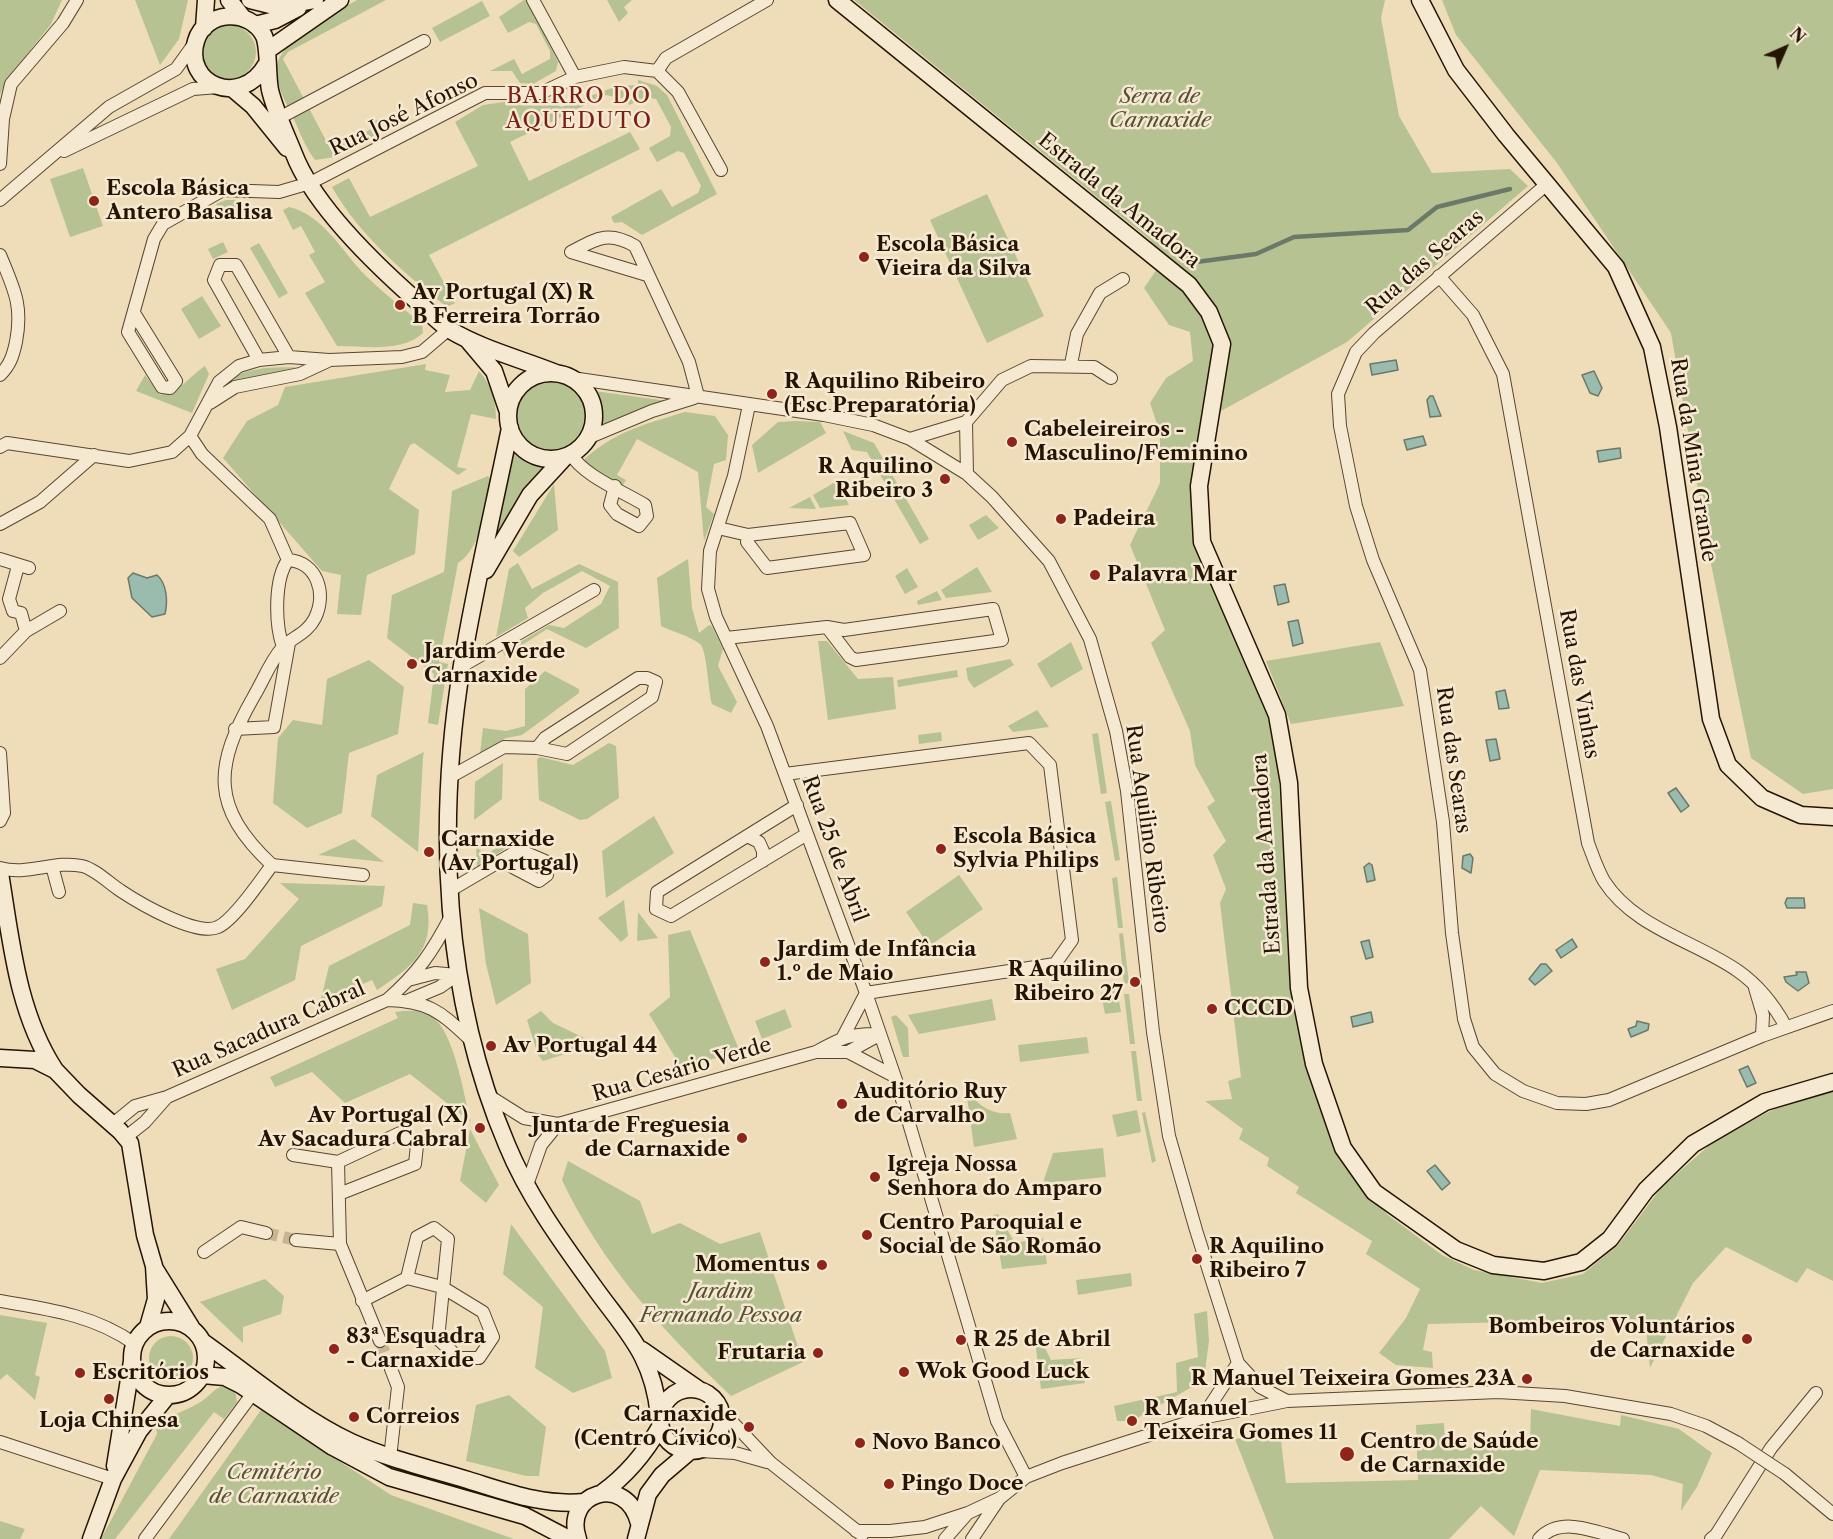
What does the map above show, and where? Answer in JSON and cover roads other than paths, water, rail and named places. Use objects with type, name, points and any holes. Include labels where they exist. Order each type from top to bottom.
[{"type":"street","points":[[0,164],[3,119],[11,84],[63,23],[78,0]]},
{"type":"street","points":[[206,0],[194,54],[198,68],[206,80],[226,88],[253,106],[295,157],[310,183],[376,266],[449,329],[466,338],[572,378],[585,388],[593,404],[595,421],[590,437],[530,495],[480,581]]},
{"type":"street","points":[[229,0],[264,37],[271,93],[295,157]]},
{"type":"street","points":[[250,0],[278,7],[315,0]]},
{"type":"street","points":[[0,200],[109,107],[176,69],[200,34],[215,19],[229,16],[249,21],[275,20],[315,0]]},
{"type":"street","points":[[44,161],[193,89],[247,86],[258,77],[267,58],[340,0]]},
{"type":"street","points":[[533,0],[575,77]]},
{"type":"street","points":[[721,170],[678,92],[657,71],[666,58],[767,0]]},
{"type":"street","name":"Estrada da Amadora","points":[[837,0],[1189,285],[1209,312],[1222,344],[1199,486],[1202,542],[1277,715],[1289,783],[1299,988],[1314,1064],[1343,1148],[1374,1192],[1456,1250],[1492,1265],[1544,1271],[1581,1262],[1610,1239],[1646,1190],[1693,1144],[1765,1102],[1833,1082]]},
{"type":"street","name":"Rua da Mina Grande","points":[[1420,0],[1456,70],[1506,135],[1616,267],[1652,347],[1668,427],[1711,719],[1728,765],[1762,798],[1801,815],[1833,818]]},
{"type":"street","points":[[281,117],[424,41]]},
{"type":"street","name":"Rua José Afonso","points":[[134,313],[176,381],[170,388],[162,387],[128,333],[154,239],[163,224],[223,190],[279,192],[310,183],[485,93],[541,93],[575,77],[624,67],[657,71]]},
{"type":"street","name":"Rua das Searas","points":[[1547,184],[1374,333],[1356,352],[1338,394],[1340,426],[1356,506],[1373,560],[1420,670],[1443,822],[1459,991],[1473,1047],[1495,1074],[1523,1091],[1557,1103],[1586,1104],[1609,1100],[1664,1079],[1762,1036],[1833,1011]]},
{"type":"street","points":[[647,275],[571,252],[599,238],[619,237],[635,246],[689,362],[698,396]]},
{"type":"street","points":[[0,255],[20,305],[21,319],[13,359],[0,375]]},
{"type":"street","points":[[259,360],[214,280],[220,265],[236,265],[289,357]]},
{"type":"street","name":"Rua das Vinhas","points":[[1440,276],[1473,315],[1503,374],[1588,843],[1596,864],[1605,882],[1648,922],[1737,970],[1754,984],[1775,1008],[1786,1027]]},
{"type":"street","points":[[1071,364],[1077,334],[1100,293],[1123,279]]},
{"type":"street","points":[[0,447],[7,443],[129,461],[172,452],[190,436],[219,382],[239,366],[259,360],[289,357],[329,360],[402,357],[422,352],[449,329]]},
{"type":"street","points":[[466,338],[494,371],[508,411],[510,429],[462,666],[450,777],[449,891],[457,975],[474,1042],[489,1096],[507,1145],[527,1185],[591,1283],[642,1350],[657,1391],[660,1421],[670,1444],[695,1451],[735,1453],[771,1463]]},
{"type":"street","points":[[209,404],[235,387],[300,374],[329,360]]},
{"type":"street","points":[[910,439],[966,422],[1002,380],[1031,366],[1071,364],[1094,366],[1111,378]]},
{"type":"street","points":[[508,411],[513,395],[524,382],[539,374],[556,373]]},
{"type":"street","name":"Rua Aquilino Ribeiro","points":[[572,378],[863,423],[910,439],[967,474],[992,497],[1049,561],[1090,639],[1104,685],[1127,791],[1153,1032],[1169,1136],[1238,1363],[1260,1387],[1287,1401]]},
{"type":"street","name":"Rua Aquilino Ribeiro","points":[[590,437],[651,411],[698,396]]},
{"type":"street","name":"Rua 25 de Abril","points":[[749,405],[710,551],[708,589],[716,617],[767,726],[866,993],[894,1076],[997,1421],[1026,1477]]},
{"type":"street","points":[[966,422],[967,474]]},
{"type":"street","points":[[510,429],[518,444],[531,454],[547,459],[568,456]]},
{"type":"street","points":[[190,436],[202,454],[270,519],[288,560]]},
{"type":"street","points":[[0,524],[40,502],[94,455]]},
{"type":"street","points":[[568,456],[577,465],[615,486]]},
{"type":"street","points":[[718,528],[748,536],[850,523],[864,555],[767,568],[747,542],[748,536]]},
{"type":"street","points":[[0,559],[23,567],[9,599],[13,611],[21,613],[26,631]]},
{"type":"street","points":[[235,729],[274,727],[286,645],[276,627],[281,568],[288,560]]},
{"type":"street","points":[[288,560],[300,561],[317,577],[320,591],[315,618],[301,636],[286,645],[235,729],[225,770],[228,810],[237,827],[272,865],[363,875]]},
{"type":"street","points":[[462,666],[594,590]]},
{"type":"street","points":[[726,638],[827,627],[844,630],[993,609],[1002,640],[856,660],[850,657],[827,627]]},
{"type":"street","points":[[0,658],[26,631],[60,611]]},
{"type":"street","points":[[450,777],[504,747],[537,748],[567,754],[652,697],[656,682],[647,678],[638,678],[545,738],[537,748]]},
{"type":"street","points":[[785,774],[1029,743],[1050,765],[1072,940],[1054,964],[866,993],[843,1037]]},
{"type":"street","points":[[0,753],[4,813],[0,821]]},
{"type":"street","points":[[797,805],[657,892],[656,909],[671,916],[807,834]]},
{"type":"street","points":[[747,836],[759,842],[763,851],[763,861]]},
{"type":"street","points":[[449,891],[503,862]]},
{"type":"street","points":[[0,868],[13,872],[52,866],[83,866],[138,902],[198,929],[218,927],[247,898],[272,865]]},
{"type":"street","points":[[52,866],[59,892]]},
{"type":"street","points":[[0,873],[4,920],[31,1026],[55,1070],[126,1137],[133,1152],[145,1235],[154,1266],[156,1299],[148,1327],[134,1352],[114,1479]]},
{"type":"street","name":"Rua Sacadura Cabral","points":[[113,1124],[135,1106],[167,1097],[387,1000],[412,979],[430,955],[452,916]]},
{"type":"street","name":"Rua Sacadura Cabral","points":[[412,979],[435,973],[457,975]]},
{"type":"street","name":"Rua Sacadura Cabral","points":[[410,1000],[440,987],[457,975]]},
{"type":"street","points":[[1754,984],[1761,1006],[1762,1036]]},
{"type":"street","name":"Rua Sacadura Cabral","points":[[387,1000],[410,1000],[436,1009],[474,1042]]},
{"type":"street","points":[[1,1058],[11,1056],[23,1046],[31,1026]]},
{"type":"street","name":"Rua Cesário Verde","points":[[489,1096],[524,1118],[558,1124],[816,1052],[843,1037],[856,1034],[880,1034]]},
{"type":"street","name":"Rua Cesário Verde","points":[[848,1052],[880,1034]]},
{"type":"street","name":"Rua Cesário Verde","points":[[816,1052],[848,1052],[894,1076]]},
{"type":"street","points":[[1,1058],[35,1060],[55,1070]]},
{"type":"street","name":"Rua Sacadura Cabral","points":[[126,1137],[145,1122],[167,1097]]},
{"type":"street","points":[[527,1185],[541,1145],[558,1124]]},
{"type":"street","points":[[293,1155],[338,1162],[400,1133],[417,1145],[415,1164],[339,1194]]},
{"type":"street","points":[[338,1162],[340,1244],[380,1341]]},
{"type":"street","points":[[204,1252],[241,1227],[266,1233]]},
{"type":"street","points":[[362,1300],[407,1278],[442,1287],[483,1312],[493,1337],[479,1358],[459,1358],[438,1339],[442,1287],[448,1239],[434,1228],[417,1237],[407,1278]]},
{"type":"street","points":[[296,1240],[340,1244]]},
{"type":"street","points":[[154,1266],[191,1327],[203,1342],[307,1417],[349,1441],[390,1458],[526,1498],[554,1503],[584,1502],[602,1493],[620,1480],[645,1452],[669,1398],[687,1389],[698,1389]]},
{"type":"street","points":[[0,1301],[69,1312],[115,1329],[134,1352],[140,1380],[157,1393],[168,1395],[188,1389],[202,1375],[206,1353],[203,1342]]},
{"type":"street","points":[[148,1327],[169,1320],[191,1327]]},
{"type":"street","points":[[642,1350],[707,1393],[771,1463],[867,1539]]},
{"type":"street","points":[[1202,1418],[1238,1363]]},
{"type":"street","points":[[390,1458],[398,1387],[391,1369]]},
{"type":"street","points":[[202,1375],[225,1377],[253,1393],[333,1447],[389,1477],[525,1516],[569,1539]]},
{"type":"street","points":[[856,1531],[911,1530],[968,1513],[1000,1498],[1026,1477],[1202,1418],[1287,1401],[1498,1392],[1565,1396],[1671,1414],[1706,1426],[1738,1443],[1785,1474],[1833,1514]]},
{"type":"street","points":[[145,1539],[253,1393]]},
{"type":"street","points":[[1715,1538],[1771,1448],[1816,1393]]},
{"type":"street","points":[[91,1539],[114,1479],[139,1431],[168,1395]]},
{"type":"street","points":[[639,1534],[648,1494],[662,1475],[695,1451],[717,1439],[721,1430],[720,1409]]},
{"type":"street","points":[[0,1442],[114,1479]]},
{"type":"street","points":[[602,1493],[612,1493],[631,1503],[639,1534]]},
{"type":"street","points":[[972,1539],[981,1533],[1000,1498]]},
{"type":"street","points":[[578,1539],[575,1521],[584,1502]]},
{"type":"street","points":[[945,1539],[968,1513]]},
{"type":"street","points":[[1539,1539],[1547,1531],[1564,1525],[1623,1539]]},
{"type":"waterway","points":[[1189,263],[1256,254],[1294,237],[1408,230],[1437,207],[1510,189]]},
{"type":"tunnel","points":[[266,1233],[296,1240]]},
{"type":"tunnel","points":[[380,1341],[391,1369]]},
{"type":"place","name":"Escola Básica Antero Basalisa","points":[[94,201]]},
{"type":"place","name":"Escola Básica Vieira da Silva","points":[[864,257]]},
{"type":"place","name":"Av Portugal (X) R B Ferreira Torrão","points":[[400,305]]},
{"type":"place","name":"R Aquilino Ribeiro (Esc Preparatória)","points":[[772,394]]},
{"type":"place","name":"Cabeleireiros - Masculino/Feminino","points":[[1012,442]]},
{"type":"place","name":"R Aquilino Ribeiro 3","points":[[945,479]]},
{"type":"place","name":"Padeira","points":[[1061,519]]},
{"type":"place","name":"Palavra Mar","points":[[1095,575]]},
{"type":"place","name":"Jardim Verde Carnaxide","points":[[412,664]]},
{"type":"place","name":"Escola Básica Sylvia Philips","points":[[941,849]]},
{"type":"place","name":"Carnaxide (Av Portugal)","points":[[429,852]]},
{"type":"place","name":"Jardim de Infância 1.º de Maio","points":[[765,962]]},
{"type":"place","name":"R Aquilino Ribeiro 27","points":[[1135,982]]},
{"type":"place","name":"CCCD","points":[[1212,1009]]},
{"type":"place","name":"Av Portugal 44","points":[[491,1046]]},
{"type":"place","name":"Auditório Ruy de Carvalho","points":[[842,1104]]},
{"type":"place","name":"Av Portugal (X) Av Sacadura Cabral","points":[[480,1128]]},
{"type":"place","name":"Junta de Freguesia de Carnaxide","points":[[742,1138]]},
{"type":"place","name":"Igreja Nossa Senhora do Amparo","points":[[875,1177]]},
{"type":"place","name":"Centro Paroquial e Social de São Romão","points":[[867,1235]]},
{"type":"place","name":"R Aquilino Ribeiro 7","points":[[1197,1259]]},
{"type":"place","name":"Momentus","points":[[822,1265]]},
{"type":"place","name":"Bombeiros Voluntários de Carnaxide","points":[[1747,1339]]},
{"type":"place","name":"R 25 de Abril","points":[[961,1340]]},
{"type":"place","name":"83ª Esquadra - Carnaxide","points":[[334,1349]]},
{"type":"place","name":"Frutaria","points":[[818,1353]]},
{"type":"place","name":"Wok Good Luck","points":[[904,1372]]},
{"type":"place","name":"Escritórios","points":[[80,1373]]},
{"type":"place","name":"R Manuel Teixeira Gomes 23A","points":[[1527,1379]]},
{"type":"place","name":"Loja Chinesa","points":[[109,1399]]},
{"type":"place","name":"Correios","points":[[354,1417]]},
{"type":"place","name":"R Manuel Teixeira Gomes 11","points":[[1132,1421]]},
{"type":"place","name":"Carnaxide (Centro Cívico)","points":[[749,1427]]},
{"type":"place","name":"Novo Banco","points":[[860,1443]]},
{"type":"place","name":"Centro de Saúde de Carnaxide","points":[[1347,1454]]},
{"type":"place","name":"Pingo Doce","points":[[889,1484]]},
{"type":"district","name":"BAIRRO DO AQUEDUTO","points":[[579,110]]},
{"type":"park label","name":"Serra de Carnaxide","points":[[1160,109]]},
{"type":"park label","name":"Jardim Fernando Pessoa","points":[[721,1304]]},
{"type":"park label","name":"Cemitério de Carnaxide","points":[[274,1485]]}]
